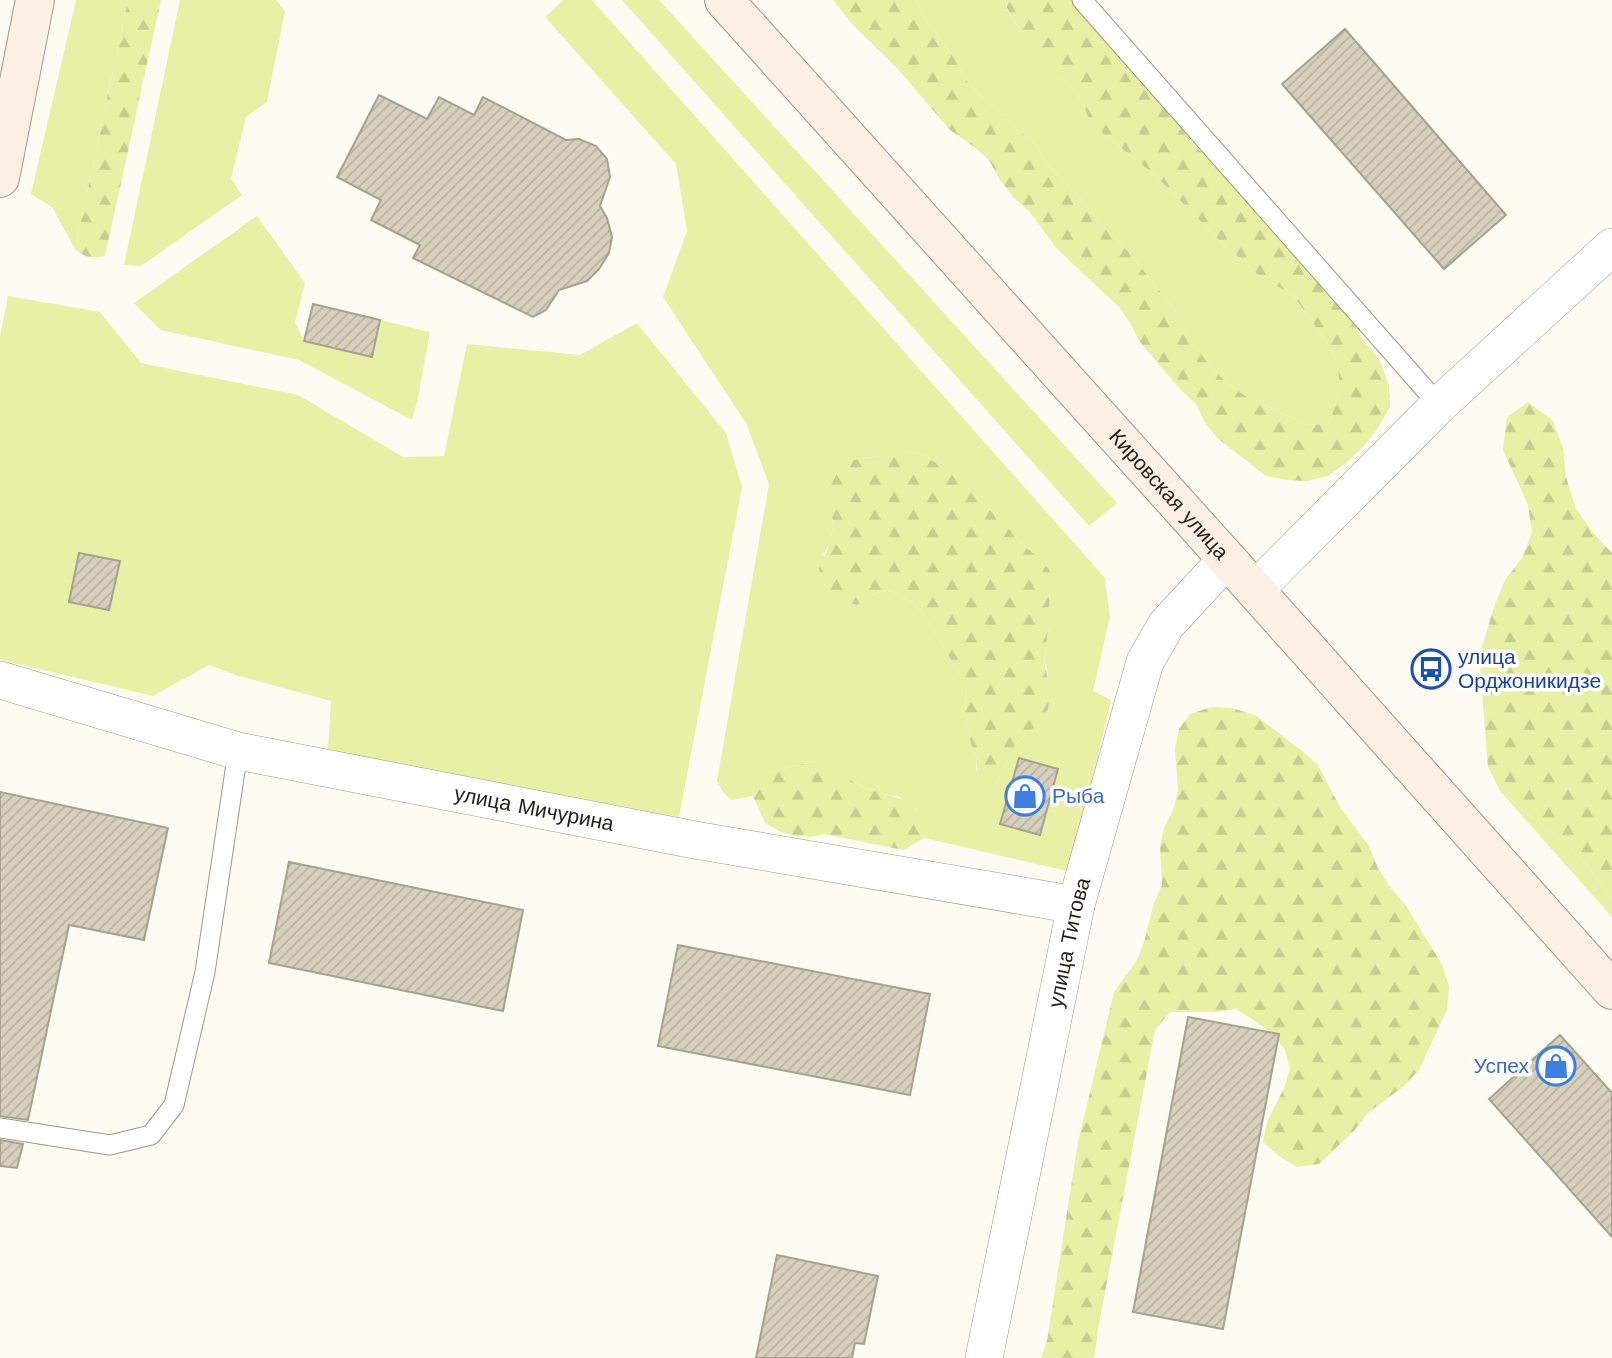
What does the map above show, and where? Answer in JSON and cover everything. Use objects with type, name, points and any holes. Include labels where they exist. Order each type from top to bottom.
[{"type":"main road","points":[[0,178],[35,0]]},
{"type":"main road","name":"Кировская улица","points":[[724,0],[1612,989]]},
{"type":"street","points":[[1255,590],[1439,405],[1612,247]]},
{"type":"street","name":"улица Титова","points":[[984,1358],[1076,905],[1144,662],[1166,625],[1227,559]]},
{"type":"street","name":"улица Мичурина","points":[[0,680],[238,751],[695,840],[1076,905]]},
{"type":"lane","points":[[1082,0],[1439,405]]},
{"type":"lane","points":[[0,1128],[110,1145],[151,1135],[174,1105],[205,972],[238,751]]},
{"type":"green space","points":[[76,0],[128,0],[75,249],[52,207],[31,194]]},
{"type":"green space","points":[[128,0],[161,0],[105,256],[89,257],[75,249]]},
{"type":"green space","points":[[180,0],[276,0],[285,11],[267,102],[246,117],[231,179],[242,195],[141,266],[124,265]]},
{"type":"green space","points":[[563,0],[592,0],[1105,578],[1110,617],[1093,691],[1111,700],[1071,872],[924,838],[916,810],[899,797],[866,788],[814,761],[772,772],[753,796],[731,800],[723,792],[717,781],[769,484],[746,423],[663,297],[687,231],[676,164],[545,17]],"holes":[[[911,452],[926,456],[959,479],[1029,549],[1049,594],[1049,626],[1044,659],[1048,674],[1040,723],[1015,745],[994,787],[976,770],[976,756],[970,741],[965,712],[965,683],[923,613],[912,602],[886,590],[857,605],[823,555],[830,543],[832,515],[863,458]]]},
{"type":"green space","points":[[622,0],[659,0],[1117,503],[1089,526]]},
{"type":"green space","points":[[833,0],[916,0],[925,19],[953,56],[966,80],[1035,144],[1047,164],[1081,199],[1097,221],[1129,252],[1174,309],[1183,330],[1210,366],[1244,395],[1307,425],[1328,424],[1340,387],[1337,363],[1327,343],[1293,295],[1259,276],[1228,249],[1156,176],[1091,124],[1073,87],[1040,60],[1018,27],[1005,0],[1075,0],[1198,149],[1216,163],[1353,319],[1363,340],[1379,359],[1389,385],[1390,407],[1363,447],[1328,476],[1307,481],[1286,480],[1266,476],[1217,438],[1204,421],[1196,404],[1139,341],[1119,307],[1058,250],[1029,211],[1013,197],[989,160],[950,130]]},
{"type":"green space","points":[[916,0],[1005,0],[1007,9],[1018,27],[1054,74],[1073,87],[1091,124],[1156,176],[1228,249],[1259,276],[1293,295],[1327,343],[1337,363],[1340,387],[1328,424],[1307,425],[1244,395],[1210,366],[1183,330],[1174,309],[1129,252],[1097,221],[1081,199],[1047,164],[1035,144],[966,80],[953,56],[925,19]]},
{"type":"green space","points":[[257,216],[305,283],[295,322],[304,341],[371,357],[380,320],[430,332],[412,420],[299,360],[161,330],[134,303]]},
{"type":"green space","points":[[8,296],[100,312],[141,363],[298,395],[403,457],[444,456],[467,344],[580,355],[637,323],[726,433],[742,487],[679,817],[328,749],[331,701],[209,665],[153,696],[0,659],[0,337]]},
{"type":"green space","points":[[1528,402],[1553,421],[1563,448],[1566,477],[1576,509],[1612,553],[1612,899],[1588,866],[1571,849],[1500,791],[1488,767],[1479,656],[1505,580],[1522,558],[1532,532],[1528,505],[1503,450],[1507,417]]},
{"type":"green space","points":[[911,452],[926,456],[959,479],[1045,564],[1054,577],[1049,594],[1049,626],[1044,659],[1050,691],[1048,709],[1040,723],[1015,745],[994,787],[978,786],[976,756],[970,741],[965,712],[965,683],[923,613],[912,602],[886,590],[857,605],[843,600],[828,589],[819,569],[833,528],[830,487],[836,475],[848,461]]},
{"type":"green space","points":[[1211,707],[1232,708],[1255,715],[1318,765],[1340,807],[1369,846],[1378,868],[1405,904],[1443,966],[1449,987],[1447,1010],[1419,1070],[1404,1086],[1368,1113],[1354,1131],[1319,1164],[1297,1167],[1263,1142],[1267,1122],[1290,1069],[1285,1050],[1272,1034],[1236,1009],[1170,1012],[1155,1030],[1095,1354],[1093,1358],[1041,1358],[1047,1341],[1078,1142],[1114,992],[1137,960],[1162,885],[1160,846],[1178,791],[1175,749],[1179,729],[1190,714]]},
{"type":"green space","points":[[814,761],[868,789],[908,803],[917,813],[924,838],[903,850],[824,834],[796,836],[781,832],[765,823],[753,796],[764,779],[772,772]]},
{"type":"green space","points":[[1500,791],[1588,866],[1612,899],[1612,917]]},
{"type":"building","points":[[1345,29],[1506,215],[1444,269],[1282,84]]},
{"type":"building","points":[[379,95],[427,119],[439,97],[474,115],[483,97],[566,140],[579,139],[596,146],[607,159],[610,177],[600,206],[607,218],[612,237],[609,253],[599,269],[587,281],[559,290],[546,310],[533,317],[413,258],[420,245],[371,220],[381,200],[337,177]]},
{"type":"building","points":[[313,304],[380,320],[372,357],[304,341]]},
{"type":"building","points":[[79,553],[120,561],[109,610],[69,602]]},
{"type":"building","points":[[1019,758],[1058,769],[1040,835],[1000,824]]},
{"type":"building","points":[[0,792],[168,828],[144,940],[69,925],[28,1120],[0,1116]]},
{"type":"building","points":[[289,862],[523,910],[503,1011],[269,963]]},
{"type":"building","points":[[678,945],[930,994],[910,1095],[658,1046]]},
{"type":"building","points":[[1188,1017],[1279,1034],[1223,1329],[1133,1312]]},
{"type":"building","points":[[1560,1035],[1612,1093],[1612,1237],[1489,1099]]},
{"type":"building","points":[[0,1140],[23,1144],[17,1168],[0,1166]]},
{"type":"building","points":[[777,1255],[878,1276],[864,1344],[855,1343],[852,1358],[756,1358]]},
{"type":"place","name":"улица Орджоникидзе","points":[[1431,669]]},
{"type":"place","name":"Рыба","points":[[1025,796]]},
{"type":"place","name":"Успех","points":[[1556,1066]]}]
